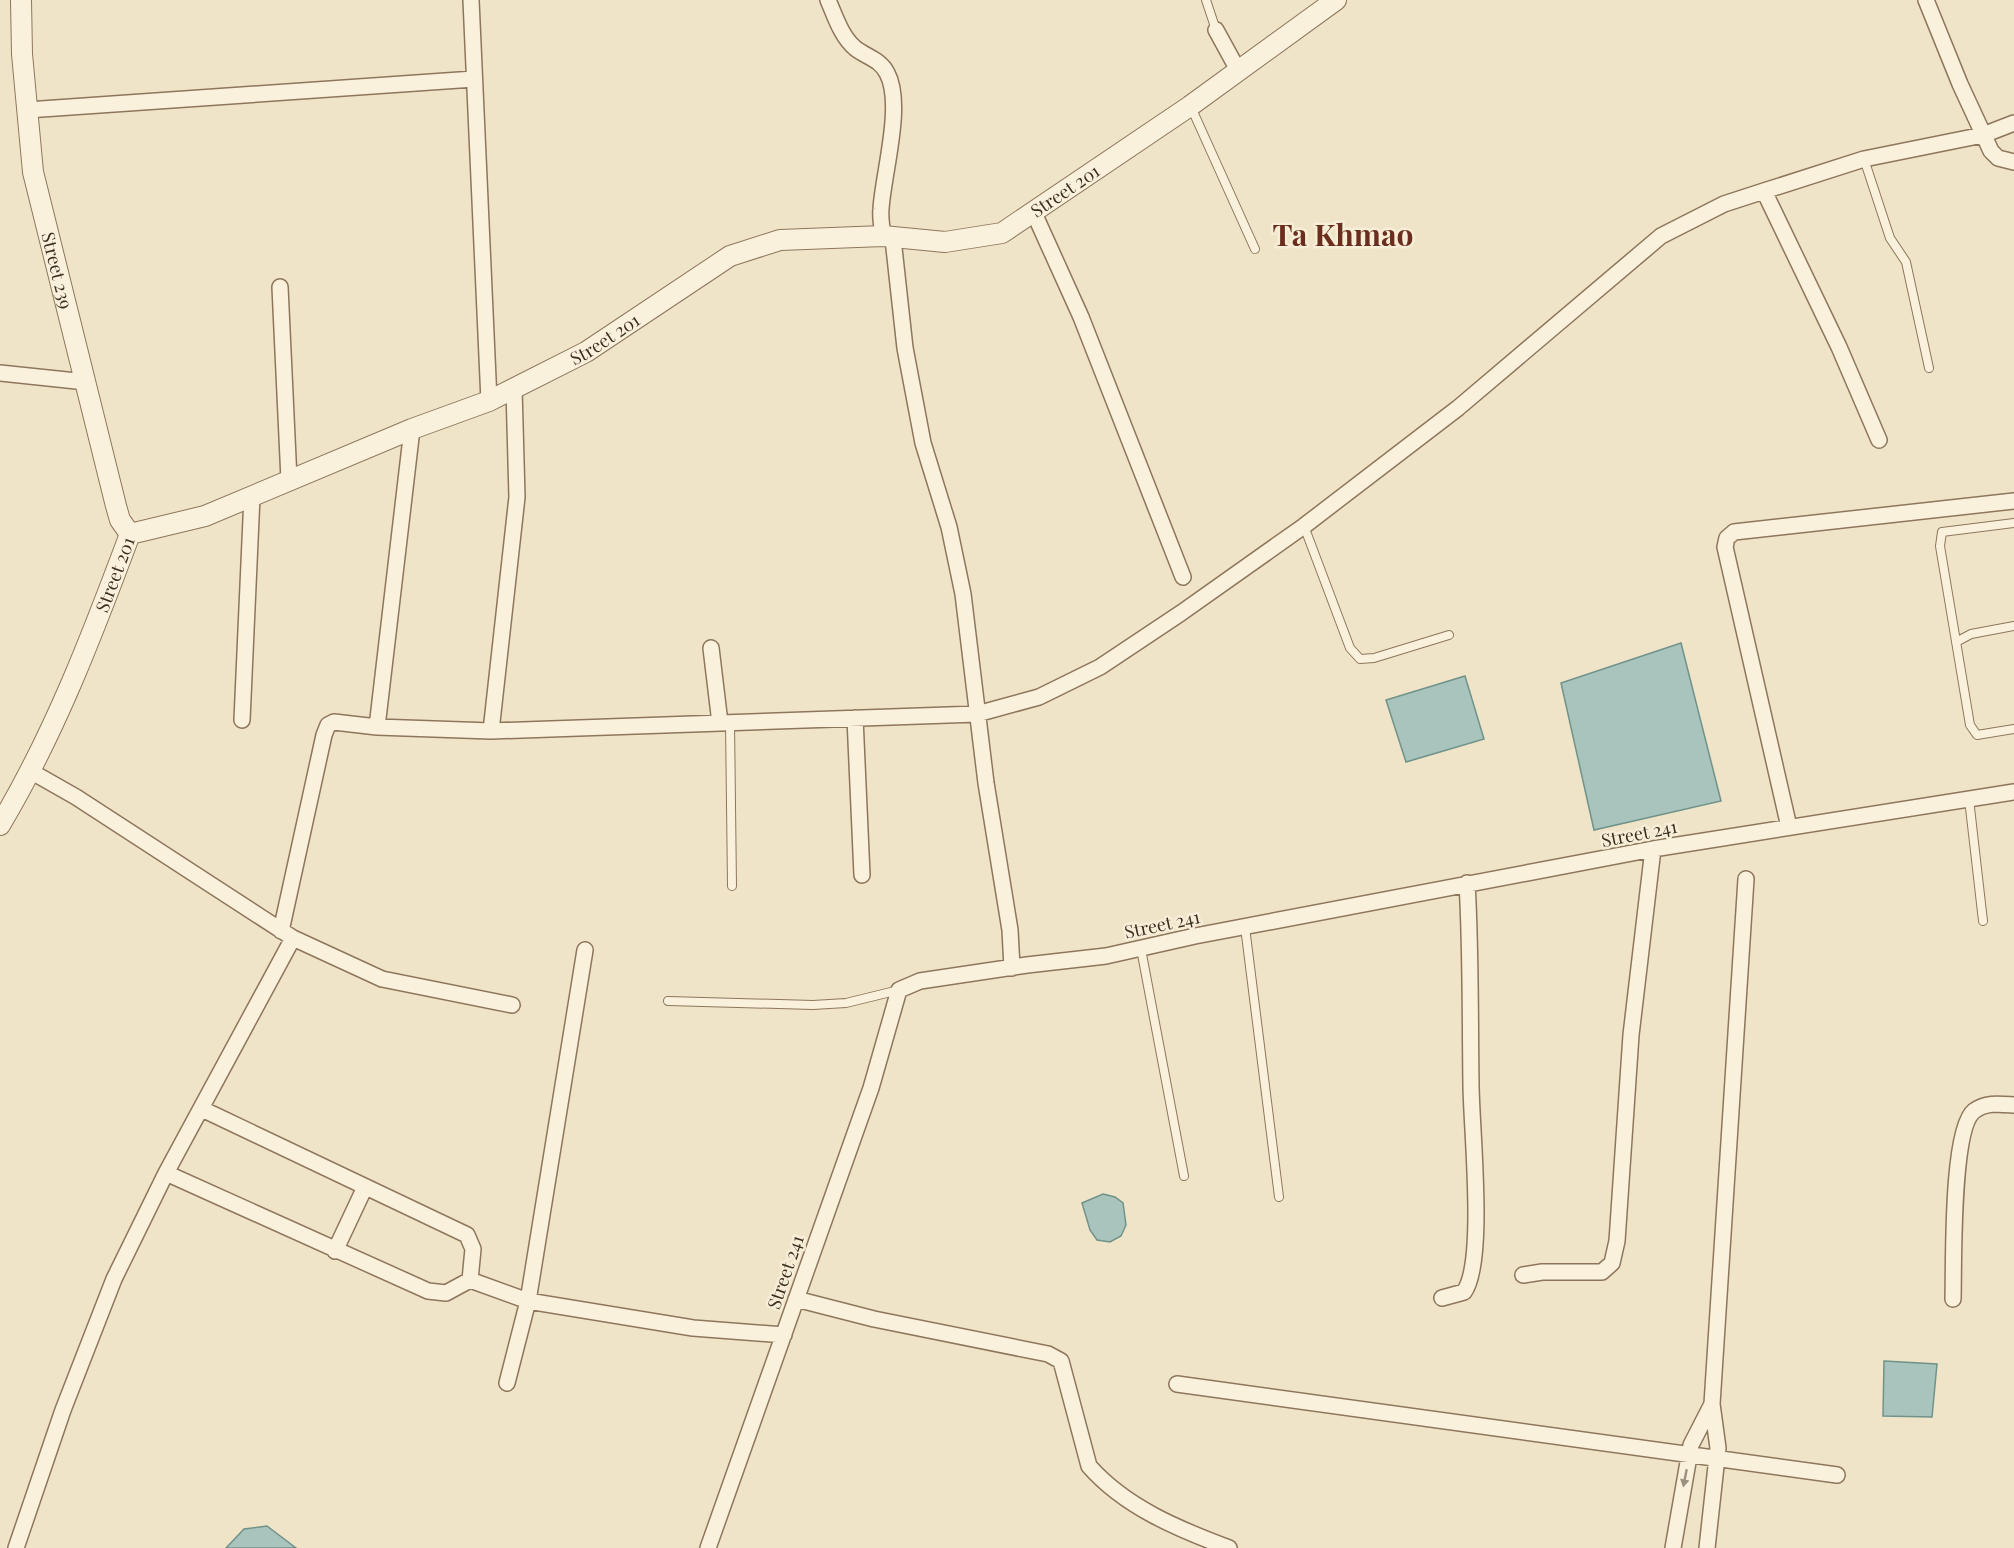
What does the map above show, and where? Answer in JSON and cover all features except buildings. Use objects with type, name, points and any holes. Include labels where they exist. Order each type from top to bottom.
[{"type":"street","name":"Street 239","points":[[21,0],[33,172],[120,520],[130,534]]},
{"type":"street","points":[[471,0],[489,401]]},
{"type":"street","points":[[828,0],[844,35],[855,48],[876,60],[887,73],[893,94],[887,180],[881,208],[923,443],[949,527],[963,594],[977,714],[1010,930],[1012,968]]},
{"type":"street","name":"Street 201","points":[[0,825],[32,772],[96,625],[130,534],[205,516],[412,429],[489,401],[586,352],[730,256],[780,240],[888,238],[945,242],[1002,233],[1239,72],[1335,0]]},
{"type":"street","points":[[1926,0],[1983,135],[1998,158],[2014,162]]},
{"type":"street","points":[[1216,30],[1239,72]]},
{"type":"street","points":[[27,110],[474,79]]},
{"type":"street","points":[[16,1548],[63,1410],[114,1279],[166,1173],[202,1109],[287,934],[328,725],[334,722],[377,727],[491,730],[977,714],[1039,697],[1100,667],[1304,526],[1458,408],[1661,236],[1724,204],[1764,191],[1864,159],[1983,135],[2014,123]]},
{"type":"street","points":[[1764,191],[1839,347],[1879,440]]},
{"type":"street","points":[[1034,213],[1081,316],[1183,577]]},
{"type":"street","points":[[280,287],[289,480]]},
{"type":"street","points":[[0,373],[86,382]]},
{"type":"street","points":[[491,730],[517,497],[514,388]]},
{"type":"street","points":[[377,727],[412,429]]},
{"type":"street","points":[[242,720],[252,496]]},
{"type":"street","points":[[1789,827],[1725,547],[1727,538],[1734,532],[2014,501]]},
{"type":"street","points":[[711,648],[725,722]]},
{"type":"street","points":[[855,718],[862,875]]},
{"type":"street","points":[[32,772],[76,797],[287,934],[382,979],[512,1005]]},
{"type":"street","name":"Street 241","points":[[708,1548],[871,1088],[899,990],[920,981],[1141,949],[1467,883],[1553,870],[1653,849],[2014,792]]},
{"type":"street","points":[[1523,1275],[1542,1272],[1602,1272],[1612,1263],[1617,1241],[1634,1004],[1653,849]]},
{"type":"street","points":[[1707,1548],[1718,1459],[1712,1404],[1746,879]]},
{"type":"street","points":[[1442,1298],[1464,1292],[1472,1275],[1475,1178],[1470,1086],[1471,943],[1467,883]]},
{"type":"street","points":[[507,1383],[528,1300],[585,950]]},
{"type":"street","points":[[1953,1299],[1958,1156],[1963,1127],[1972,1112],[1986,1104],[2014,1105]]},
{"type":"street","points":[[202,1109],[467,1235],[473,1249],[470,1280]]},
{"type":"street","points":[[166,1173],[428,1291],[446,1293],[470,1280],[528,1300],[693,1328],[784,1335]]},
{"type":"street","points":[[335,1251],[364,1187]]},
{"type":"street","points":[[796,1299],[874,1319],[1048,1354],[1061,1361],[1089,1466],[1100,1478],[1170,1526],[1203,1544],[1229,1548]]},
{"type":"street","points":[[1178,1384],[1837,1475]]},
{"type":"street","points":[[1673,1548],[1691,1445],[1712,1404]]},
{"type":"lane","points":[[1206,0],[1216,30]]},
{"type":"lane","points":[[1190,106],[1255,249]]},
{"type":"lane","points":[[1864,159],[1890,238],[1906,262],[1929,368]]},
{"type":"lane","points":[[2014,523],[1942,532],[1940,546],[1970,725],[1977,735],[2014,729]]},
{"type":"lane","points":[[1304,526],[1350,648],[1360,659],[1374,658],[1449,635]]},
{"type":"lane","points":[[1956,642],[1971,634],[2014,626]]},
{"type":"lane","points":[[725,722],[732,886]]},
{"type":"lane","points":[[1970,799],[1983,921]]},
{"type":"lane","points":[[1245,927],[1279,1197]]},
{"type":"lane","points":[[1141,949],[1184,1176]]},
{"type":"lane","points":[[668,1001],[813,1005],[846,1003],[899,990]]},
{"type":"water","points":[[1681,643],[1721,801],[1594,830],[1561,683]]},
{"type":"water","points":[[1465,676],[1484,739],[1406,762],[1386,700]]},
{"type":"water","points":[[1103,1194],[1115,1197],[1123,1203],[1126,1225],[1121,1236],[1110,1242],[1097,1240],[1090,1230],[1082,1203]]},
{"type":"water","points":[[1884,1361],[1937,1364],[1932,1417],[1883,1416]]},
{"type":"water","points":[[267,1526],[296,1548],[226,1548],[244,1529]]},
{"type":"district","name":"Ta Khmao","points":[[1343,234]]}]
